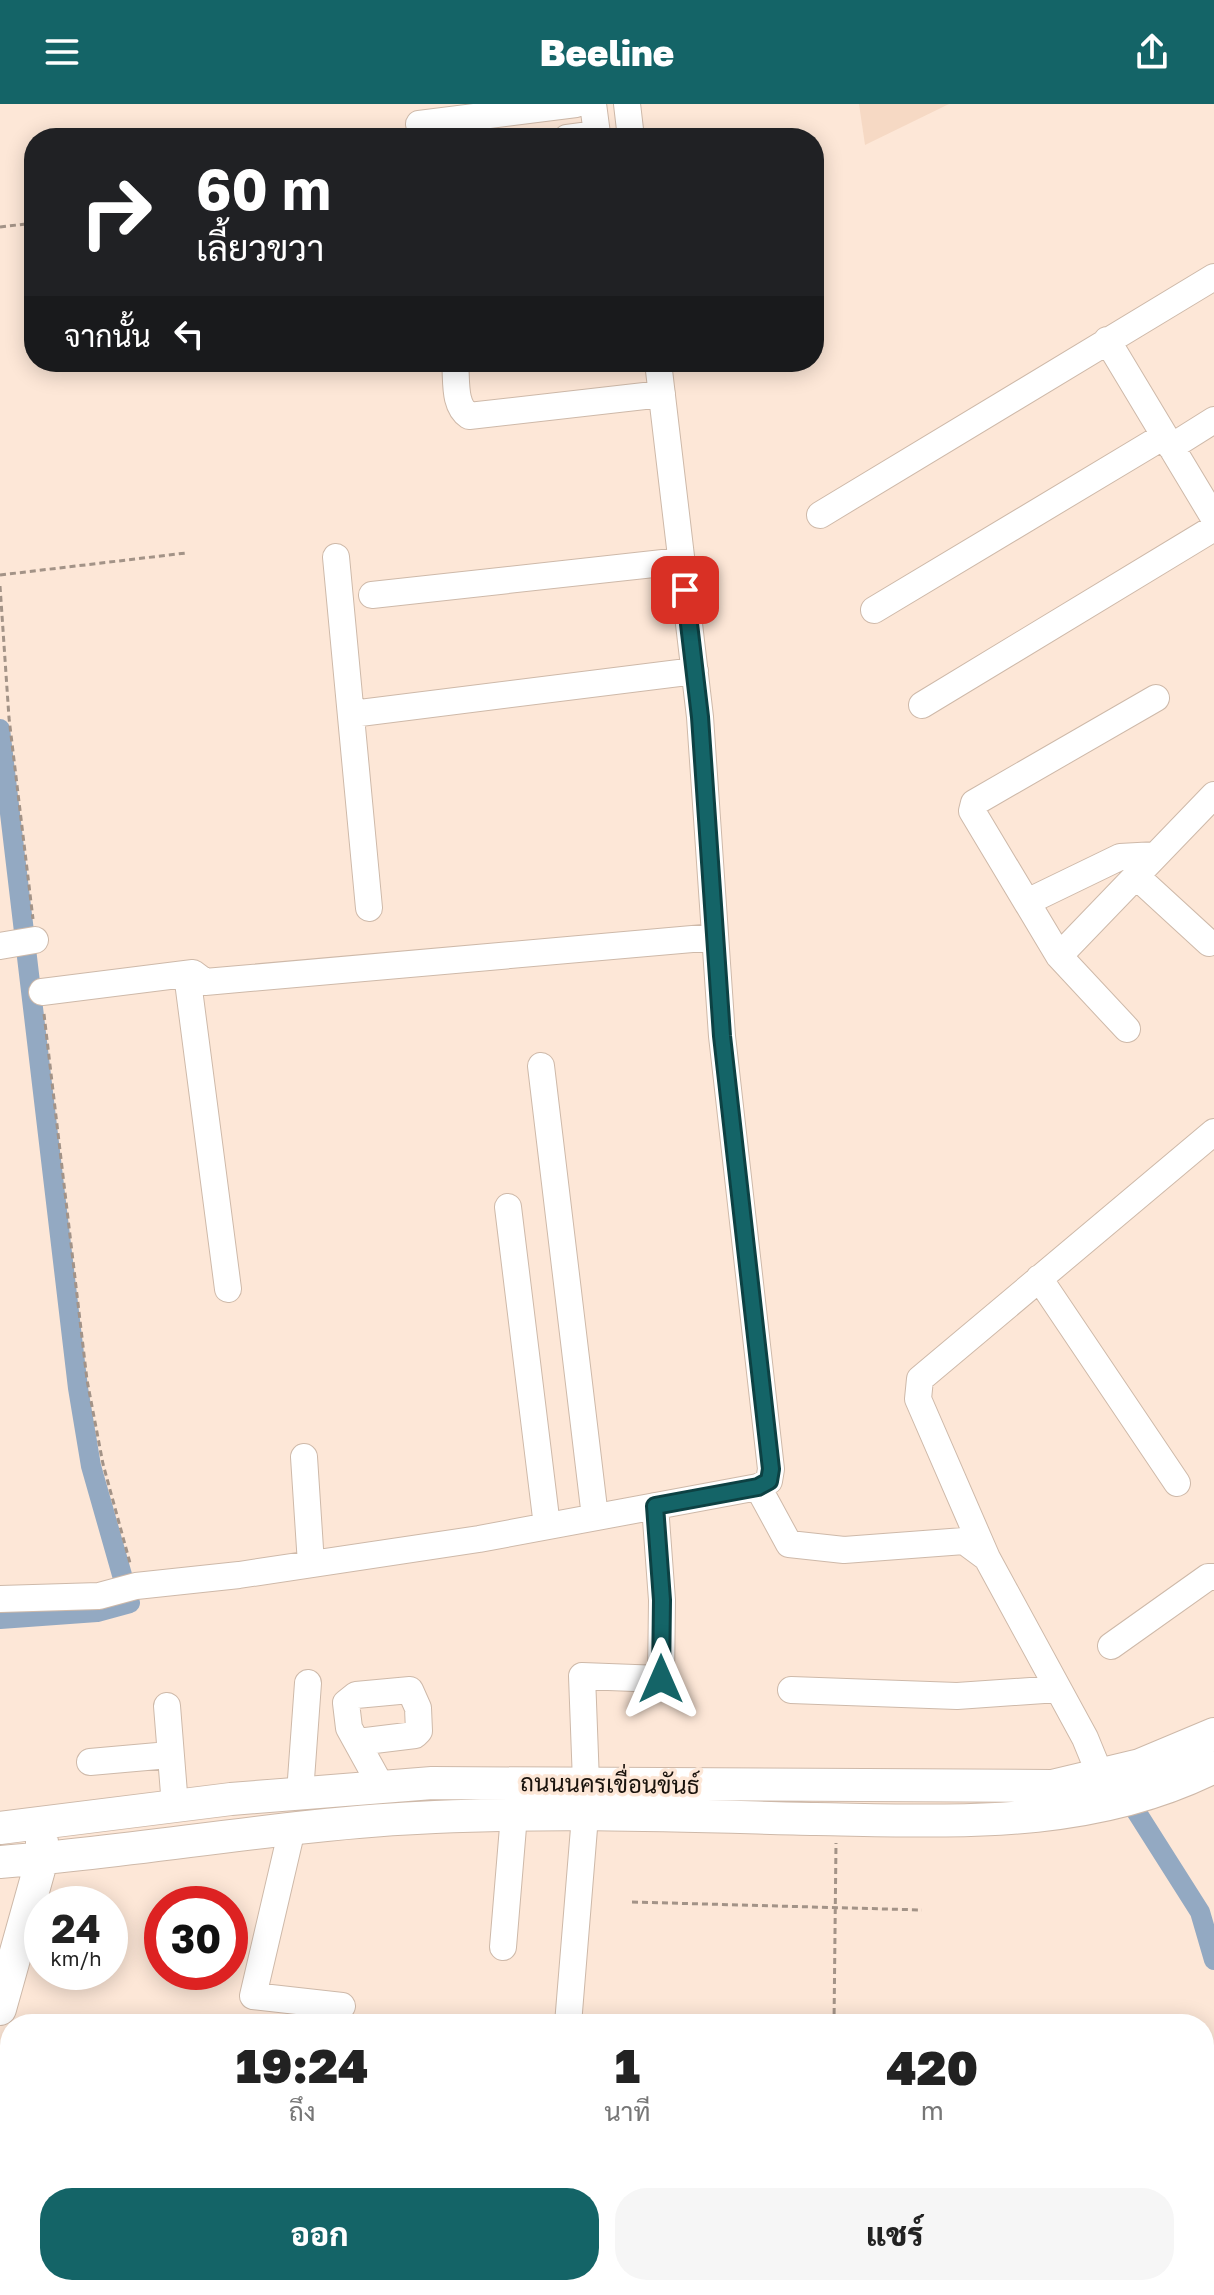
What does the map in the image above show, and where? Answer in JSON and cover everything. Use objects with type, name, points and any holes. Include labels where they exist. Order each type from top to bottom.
[{"type":"main road","name":"ถนนนครเขื่อนขันธ์","points":[[0,1862],[421,1817],[514,1815],[989,1820],[1120,1782],[1214,1734]]},
{"type":"main road","name":"ถนนนครเขื่อนขันธ์","points":[[1120,1782],[1214,1767]]},
{"type":"main road","name":"ถนนนครเขื่อนขันธ์","points":[[0,1828],[175,1806],[381,1786],[586,1782],[1000,1789],[1076,1797]]},
{"type":"main road","points":[[749,1785],[749,1817]]},
{"type":"main road","points":[[175,1806],[180,1842]]},
{"type":"main road","points":[[0,2009],[42,1859],[43,1824]]},
{"type":"street","points":[[419,122],[576,104]]},
{"type":"street","points":[[593,104],[596,128]]},
{"type":"street","points":[[627,104],[630,128]]},
{"type":"street","points":[[820,515],[1214,277]]},
{"type":"street","points":[[1107,340],[1214,518]]},
{"type":"street","points":[[456,372],[458,400],[462,411],[469,416],[662,394]]},
{"type":"street","points":[[0,1599],[71,1599],[136,1586],[311,1564],[547,1526],[758,1487],[769,1481],[771,1469],[722,1036],[695,671],[659,372]]},
{"type":"street","points":[[874,610],[1168,441],[1214,420]]},
{"type":"street","points":[[922,705],[1214,528]]},
{"type":"street","points":[[336,557],[369,908]]},
{"type":"street","points":[[372,595],[681,561]]},
{"type":"street","points":[[352,714],[695,671]]},
{"type":"street","points":[[1127,1029],[1059,956],[975,821],[974,803],[1156,698]]},
{"type":"street","points":[[1059,956],[1214,795]]},
{"type":"street","points":[[1027,902],[1120,857],[1156,855]]},
{"type":"street","points":[[1136,876],[1209,943]]},
{"type":"street","points":[[42,992],[193,973],[205,982],[715,937]]},
{"type":"street","points":[[187,974],[228,1289]]},
{"type":"street","points":[[541,1066],[595,1517]]},
{"type":"street","points":[[1120,1782],[1085,1738],[987,1558],[918,1399],[920,1379],[1214,1132]]},
{"type":"street","points":[[508,1207],[547,1526]]},
{"type":"street","points":[[1039,1278],[1111,1379],[1177,1483]]},
{"type":"street","points":[[304,1457],[311,1564]]},
{"type":"street","points":[[758,1487],[789,1544],[844,1550],[964,1541],[987,1558]]},
{"type":"street","points":[[586,1782],[582,1676],[661,1679],[662,1600],[655,1506]]},
{"type":"street","points":[[1111,1646],[1208,1577],[1214,1577]]},
{"type":"street","points":[[300,1793],[308,1683]]},
{"type":"street","points":[[791,1690],[957,1696],[1058,1689]]},
{"type":"street","points":[[167,1706],[175,1806]]},
{"type":"street","points":[[358,1742],[381,1786]]},
{"type":"street","points":[[90,1762],[169,1755]]},
{"type":"street","points":[[503,1947],[514,1815]]},
{"type":"street","points":[[569,2014],[585,1816]]},
{"type":"street","points":[[292,1829],[253,1996],[342,2006]]},
{"type":"path","points":[[0,227],[24,224]]},
{"type":"path","points":[[0,575],[186,553]]},
{"type":"path","points":[[0,586],[20,943]]},
{"type":"path","points":[[42,992],[87,1380],[103,1464],[136,1586]]},
{"type":"path","points":[[834,2014],[836,1819]]},
{"type":"path","points":[[632,1902],[922,1910]]},
{"type":"shaded area","points":[[859,104],[949,104],[865,145]]},
{"type":"waterway","points":[[0,729],[78,1388],[91,1466],[130,1603],[97,1612],[0,1619]]},
{"type":"waterway","points":[[1122,1789],[1200,1912],[1214,1960]]},
{"type":"route","points":[[661,1679],[662,1600],[655,1506],[758,1487],[769,1481],[771,1469],[722,1036],[700,717],[685,590]]}]
